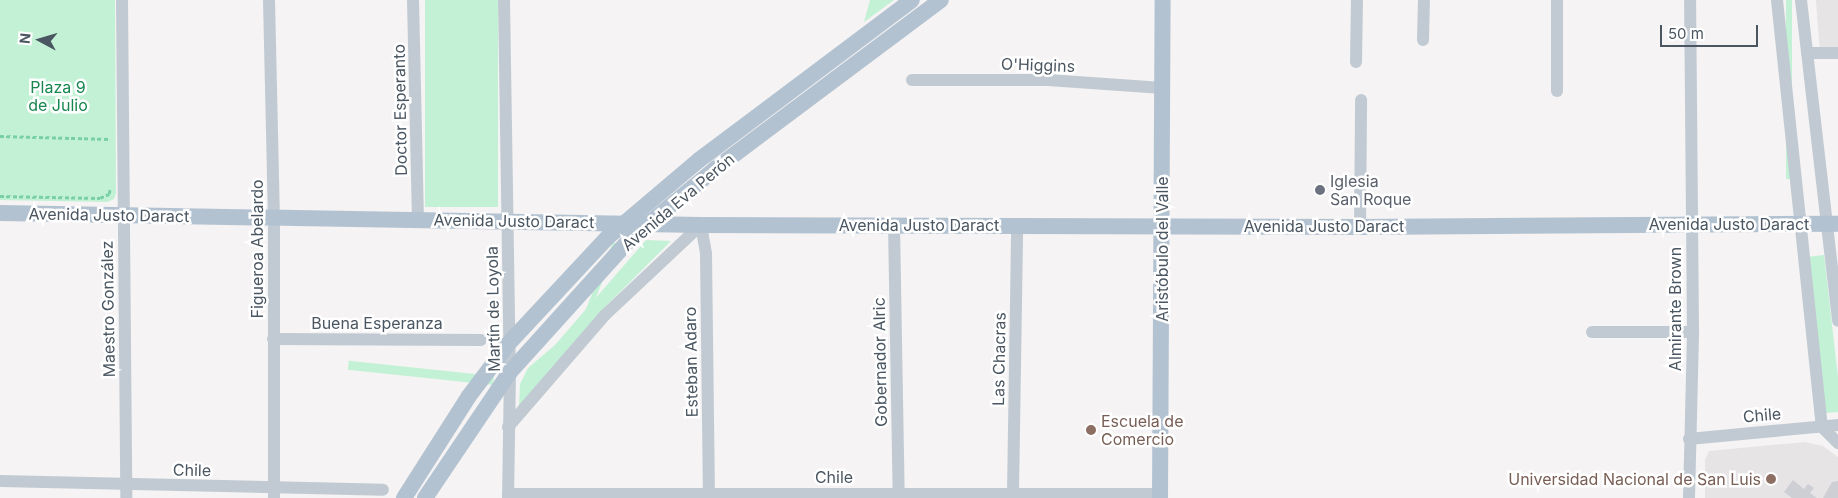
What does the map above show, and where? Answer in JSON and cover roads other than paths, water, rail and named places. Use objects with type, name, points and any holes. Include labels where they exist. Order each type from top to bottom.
[{"type":"main road","name":"Avenida Eva Perón","points":[[404,498],[469,396],[509,343],[602,243],[685,170],[912,0]]},
{"type":"main road","name":"Avenida Eva Perón","points":[[425,498],[510,372],[631,238],[715,168],[941,0]]},
{"type":"main road","name":"Aristóbulo del Valle","points":[[1160,496],[1163,0]]},
{"type":"main road","name":"Avenida Justo Daract","points":[[0,213],[123,214],[274,219],[508,220],[701,225],[1360,227],[1832,224]]},
{"type":"street","name":"Maestro González","points":[[122,0],[126,498]]},
{"type":"street","name":"Figueroa Abelardo","points":[[268,0],[274,219],[274,493]]},
{"type":"street","name":"Doctor Esperanto","points":[[413,0],[418,220]]},
{"type":"street","name":"Martín de Loyola","points":[[504,0],[510,372],[508,496]]},
{"type":"street","points":[[1356,0],[1356,62]]},
{"type":"street","points":[[1423,40],[1424,0]]},
{"type":"street","points":[[1557,0],[1557,91]]},
{"type":"street","name":"Almirante Brown","points":[[1689,498],[1693,332],[1690,0]]},
{"type":"street","points":[[1777,0],[1822,426],[1838,443]]},
{"type":"street","points":[[1800,0],[1832,224],[1838,321]]},
{"type":"street","points":[[1807,54],[1838,53]]},
{"type":"street","name":"O'Higgins","points":[[912,80],[1048,80],[1163,88]]},
{"type":"street","points":[[1360,227],[1361,100]]},
{"type":"street","name":"Avenida Eva Perón","points":[[508,427],[604,316],[701,225]]},
{"type":"street","name":"Esteban Adaro","points":[[701,225],[706,254],[709,496]]},
{"type":"street","name":"Gobernador Alric","points":[[894,225],[898,496]]},
{"type":"street","name":"Las Chacras","points":[[1013,493],[1017,225]]},
{"type":"street","points":[[1592,332],[1693,332]]},
{"type":"street","name":"Buena Esperanza","points":[[273,339],[481,340]]},
{"type":"street","name":"Chile","points":[[1690,439],[1838,425]]},
{"type":"street","name":"Chile","points":[[0,481],[126,485],[274,493],[383,490]]},
{"type":"street","name":"Chile","points":[[508,496],[898,496],[1013,493],[1160,496]]},
{"type":"place","name":"Iglesia San Roque","points":[[1320,190]]},
{"type":"place","name":"Escuela de Comercio","points":[[1091,430]]},
{"type":"place","name":"Universidad Nacional de San Luis","points":[[1771,479]]},
{"type":"park label","name":"Plaza 9 de Julio","points":[[58,96]]}]
